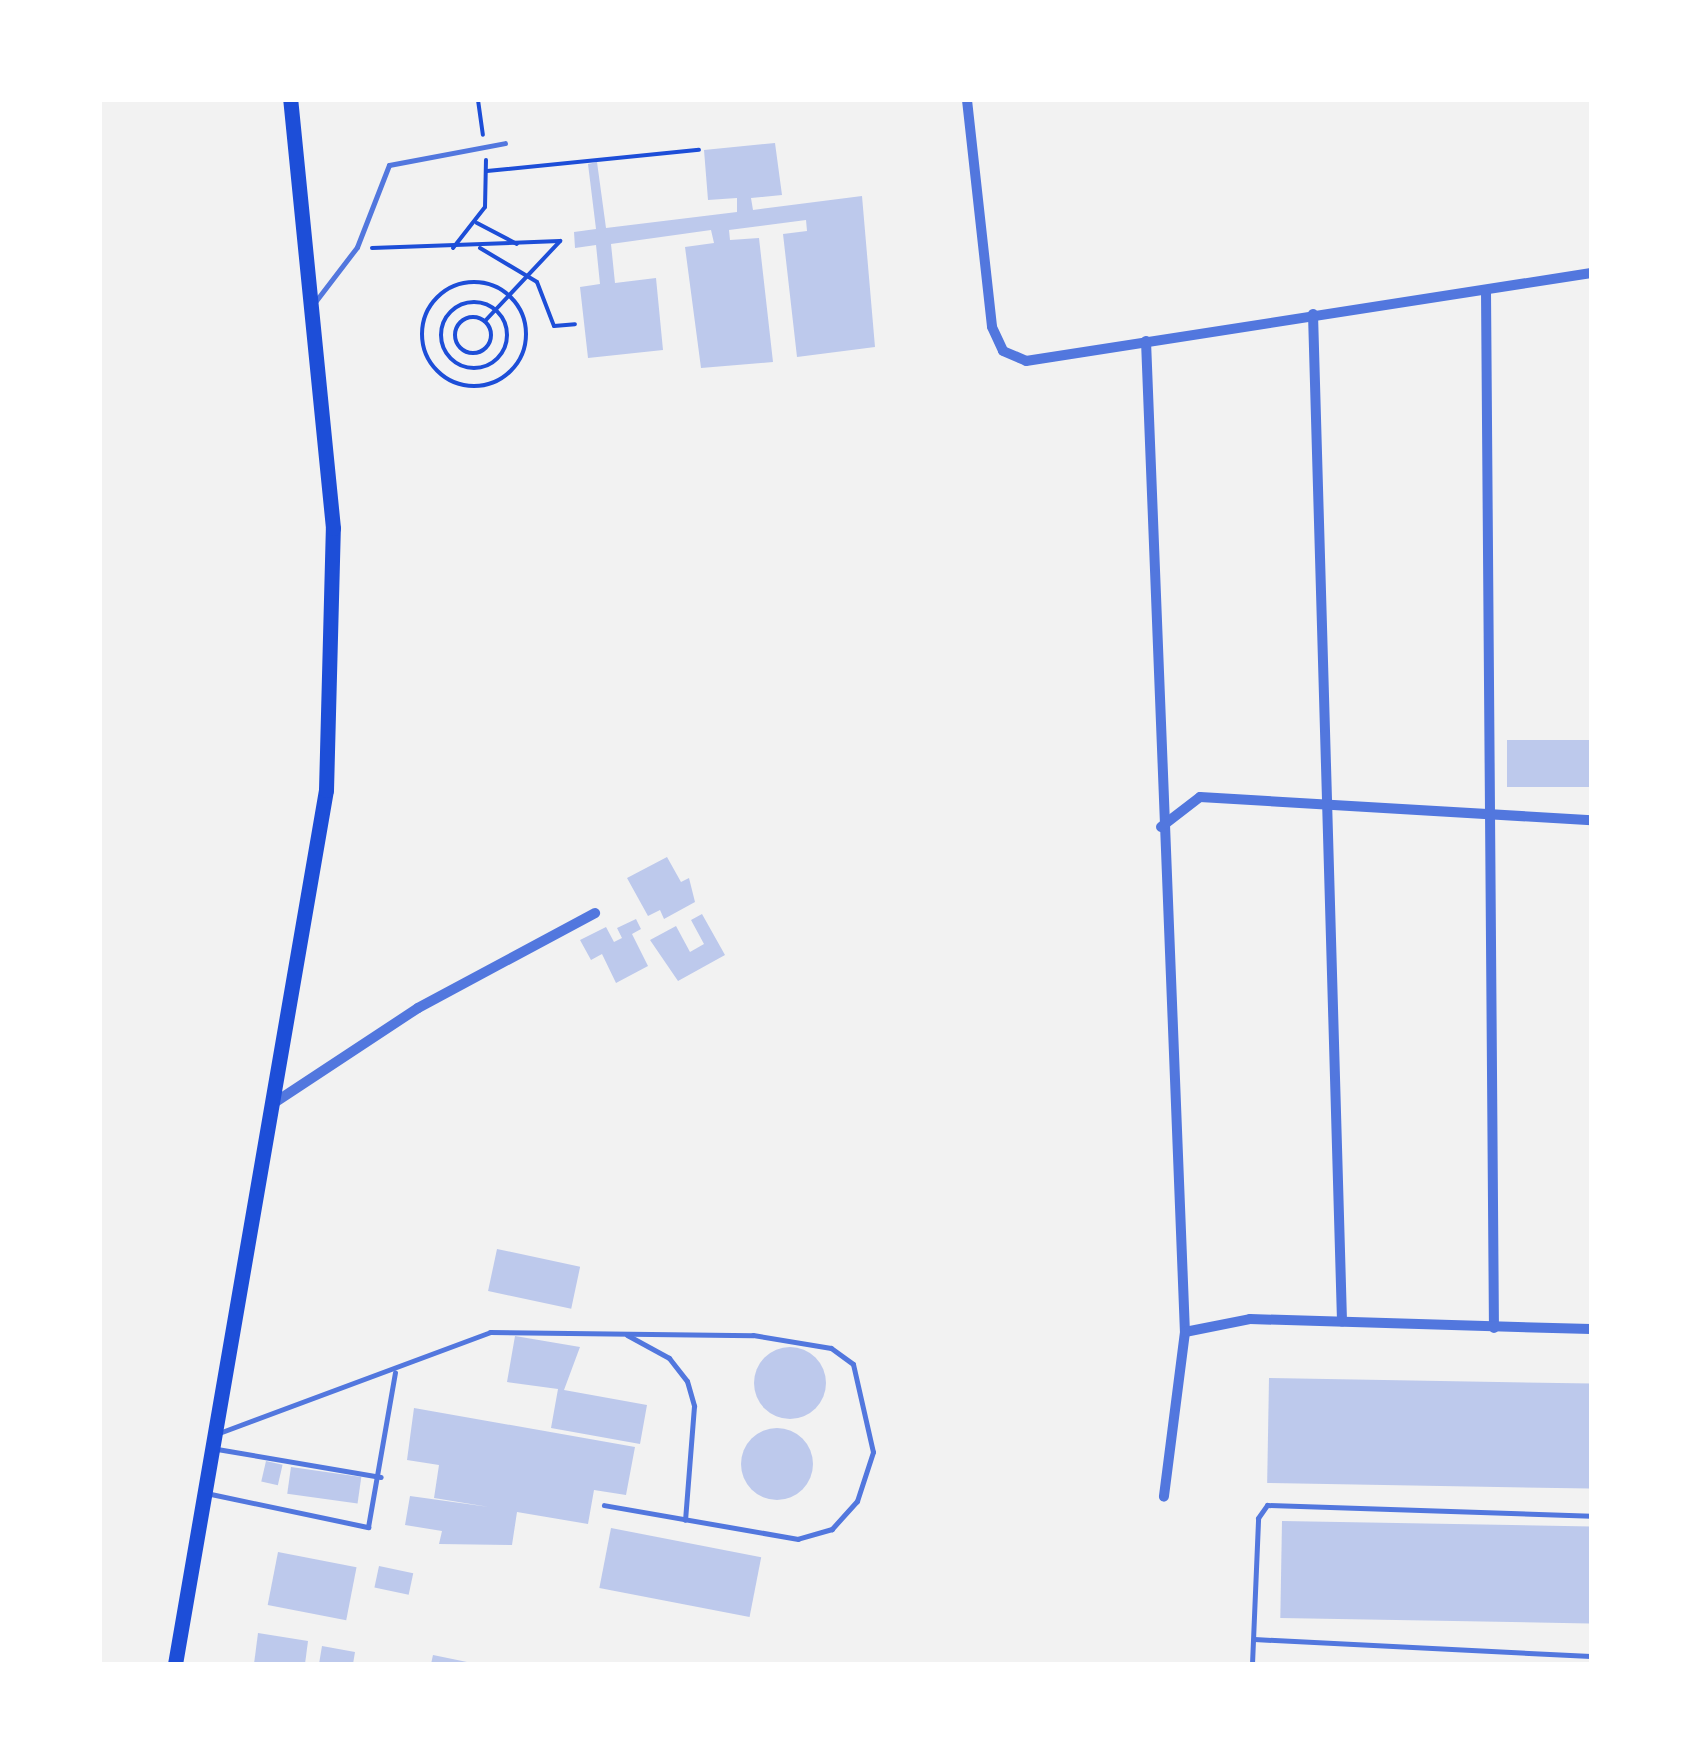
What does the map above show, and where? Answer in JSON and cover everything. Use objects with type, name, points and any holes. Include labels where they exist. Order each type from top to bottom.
[{"type":"main road","points":[[175,1664],[277,1101],[326,790],[333,528],[290,100]]},
{"type":"street","points":[[967,100],[992,327],[1003,351],[1026,361],[1591,273]]},
{"type":"street","points":[[1486,291],[1494,1328]]},
{"type":"street","points":[[1312,314],[1331,803],[1342,1322]]},
{"type":"street","points":[[1146,341],[1161,827],[1186,1332],[1164,1498]]},
{"type":"street","points":[[1161,827],[1200,797],[1591,820]]},
{"type":"street","points":[[277,1101],[418,1008],[595,913]]},
{"type":"street","points":[[1186,1332],[1250,1319],[1591,1329]]},
{"type":"lane","points":[[310,308],[357,248],[389,165],[505,142]]},
{"type":"lane","points":[[215,1441],[490,1332],[754,1335],[832,1348],[861,1383],[873,1452],[857,1501],[832,1529],[798,1539],[604,1506]]},
{"type":"lane","points":[[624,1334],[669,1358],[687,1380],[694,1406],[685,1520]]},
{"type":"lane","points":[[206,1493],[356,1530],[376,1517],[395,1372]]},
{"type":"lane","points":[[215,1441],[381,1477]]},
{"type":"lane","points":[[1252,1664],[1258,1518],[1267,1505],[1591,1516]]},
{"type":"lane","points":[[1253,1638],[1591,1656]]},
{"type":"path","points":[[449,251],[477,223],[487,170],[478,100]]},
{"type":"path","points":[[487,170],[699,150]]},
{"type":"path","points":[[477,223],[518,244]]},
{"type":"path","points":[[357,248],[449,251],[560,241],[484,321],[458,324],[464,350],[486,348],[484,321]]},
{"type":"path","points":[[480,248],[529,274],[554,326],[575,324]]},
{"type":"path","points":[[478,282],[508,296],[525,326],[519,361],[492,383],[442,375],[422,331],[434,300],[478,282]]},
{"type":"path","points":[[474,302],[495,310],[506,327],[499,356],[482,368],[452,360],[441,340],[452,309],[474,302]]},
{"type":"building","points":[[775,143],[782,195],[751,198],[753,210],[862,196],[875,347],[797,357],[783,234],[807,231],[806,220],[729,230],[730,240],[759,238],[773,362],[701,368],[685,247],[714,243],[711,230],[611,244],[615,283],[656,278],[663,350],[588,358],[580,287],[600,284],[596,245],[575,248],[574,232],[596,229],[588,164],[597,162],[606,228],[737,212],[737,198],[708,200],[704,150]]},
{"type":"building","points":[[1507,740],[1591,740],[1591,787],[1507,787]]},
{"type":"building","points":[[667,857],[681,882],[689,878],[695,902],[664,919],[660,910],[648,916],[627,878]]},
{"type":"building","points":[[702,914],[725,955],[678,981],[650,940],[676,926],[690,952],[704,944],[691,920]]},
{"type":"building","points":[[636,919],[641,929],[632,934],[648,966],[616,983],[602,954],[591,960],[580,940],[606,927],[614,942],[622,938],[617,928]]},
{"type":"building","points":[[497,1249],[580,1267],[571,1309],[488,1291]]},
{"type":"building","points":[[515,1336],[580,1347],[564,1390],[647,1405],[640,1444],[551,1428],[558,1389],[507,1382]]},
{"type":"building","points":[[790,1347],[815,1358],[826,1383],[815,1408],[790,1419],[765,1408],[754,1383],[765,1358]]},
{"type":"building","points":[[1269,1378],[1591,1384],[1589,1489],[1267,1483]]},
{"type":"building","points":[[414,1408],[635,1447],[626,1495],[594,1490],[588,1524],[517,1512],[512,1545],[439,1544],[442,1531],[405,1525],[410,1496],[489,1507],[434,1498],[439,1465],[407,1460]]},
{"type":"building","points":[[777,1428],[802,1439],[813,1464],[802,1489],[777,1500],[752,1489],[741,1464],[752,1439]]},
{"type":"building","points":[[266,1461],[283,1465],[278,1485],[261,1481]]},
{"type":"building","points":[[291,1467],[361,1477],[358,1504],[287,1494]]},
{"type":"building","points":[[1282,1521],[1591,1526],[1589,1623],[1280,1618]]},
{"type":"building","points":[[611,1528],[761,1557],[750,1617],[599,1588]]},
{"type":"building","points":[[278,1552],[357,1567],[346,1620],[268,1605]]},
{"type":"building","points":[[379,1566],[413,1573],[409,1595],[374,1588]]},
{"type":"building","points":[[258,1633],[308,1641],[305,1664],[254,1664]]},
{"type":"building","points":[[322,1646],[355,1652],[353,1664],[319,1664]]},
{"type":"building","points":[[433,1655],[467,1662],[431,1664]]}]
